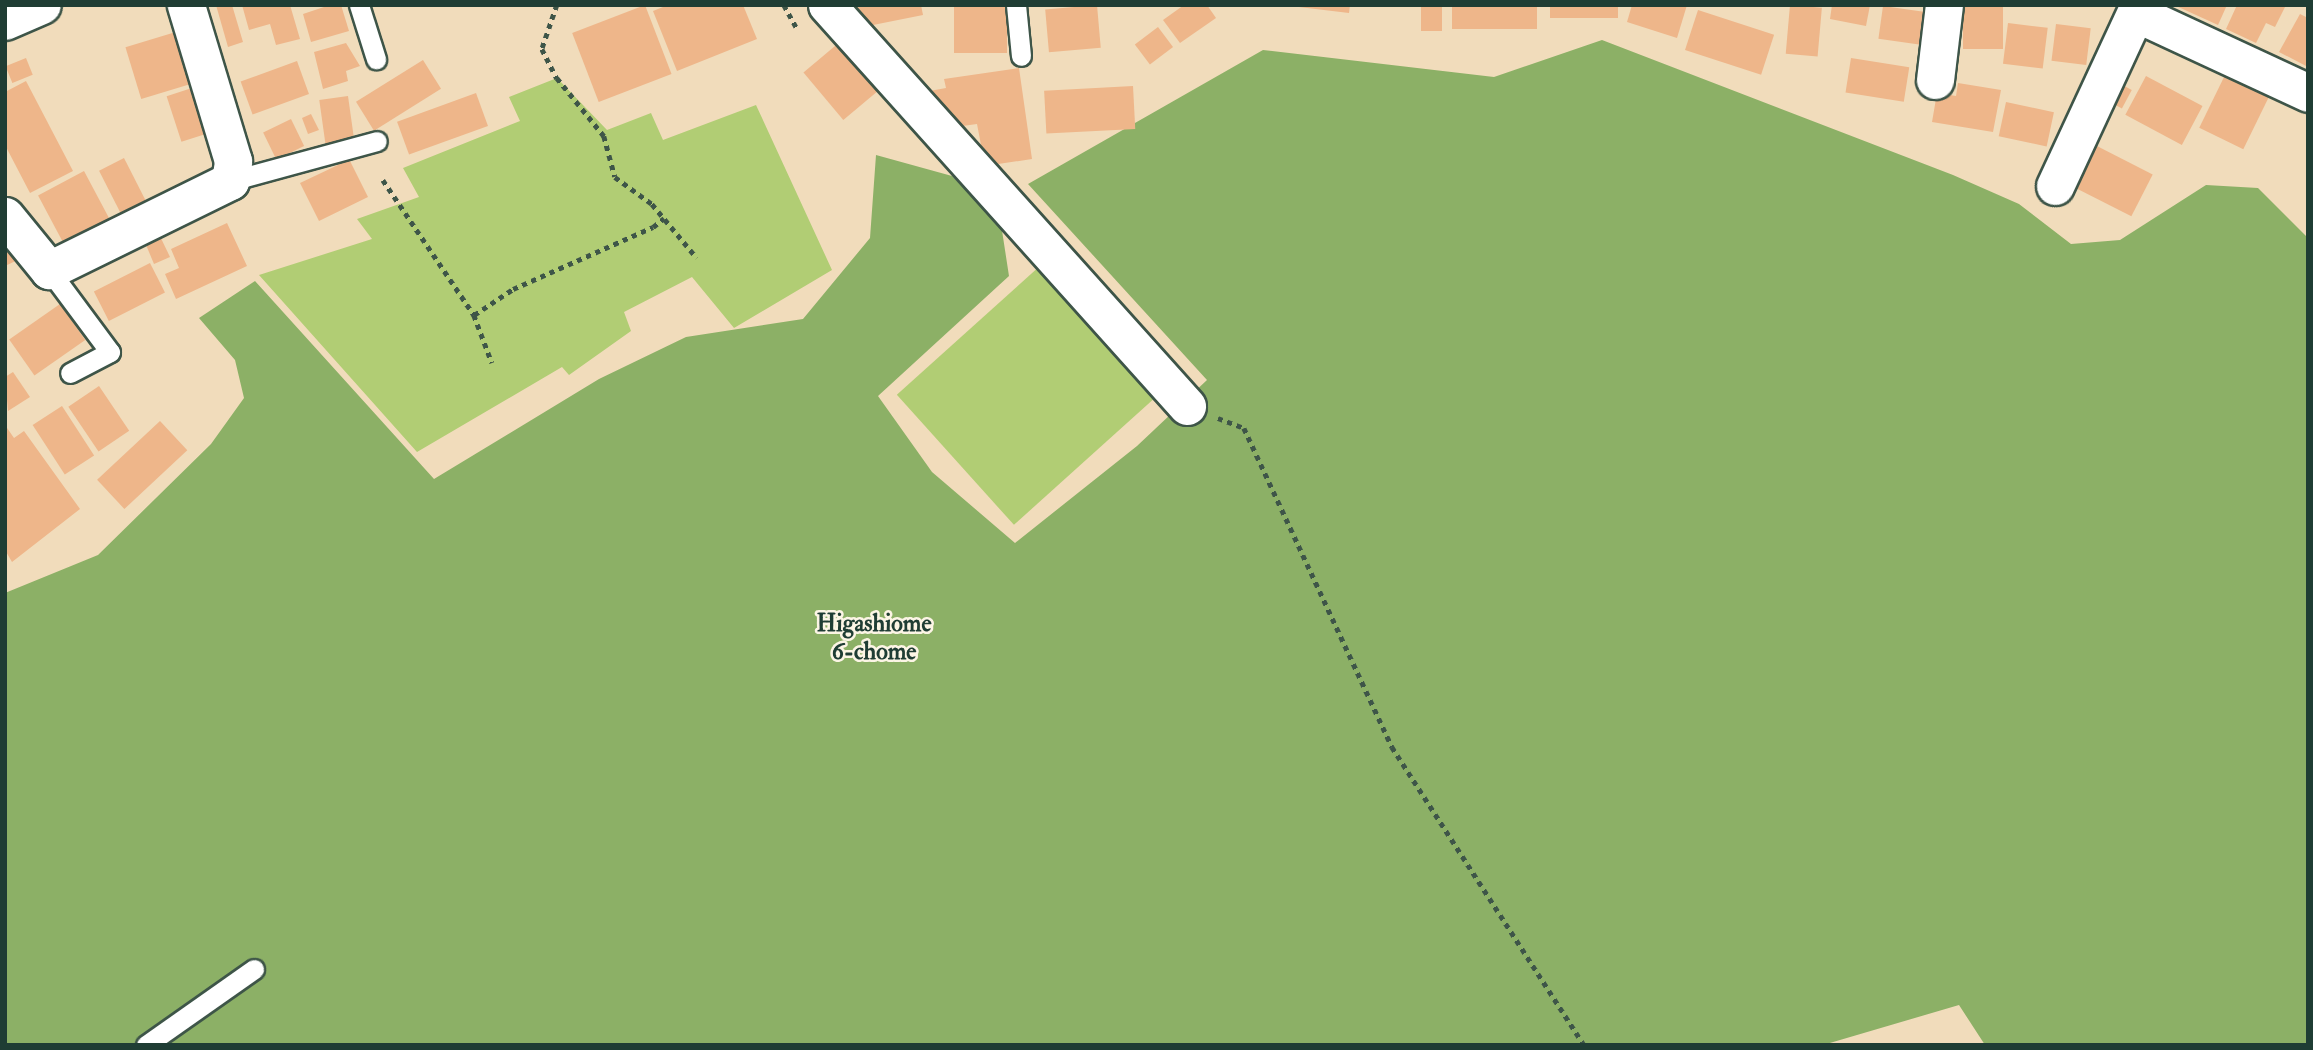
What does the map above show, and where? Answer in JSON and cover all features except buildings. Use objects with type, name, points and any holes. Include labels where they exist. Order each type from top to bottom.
[{"type":"street","points":[[5,21],[42,5]]},
{"type":"street","points":[[5,216],[48,270],[230,181],[233,161],[186,5]]},
{"type":"street","points":[[827,5],[1188,407]]},
{"type":"street","points":[[1935,80],[1944,5]]},
{"type":"street","points":[[2056,186],[2138,9],[2308,93]]},
{"type":"lane","points":[[359,5],[376,60]]},
{"type":"lane","points":[[1016,5],[1021,56]]},
{"type":"lane","points":[[230,181],[377,141]]},
{"type":"lane","points":[[48,270],[110,352],[70,373]]},
{"type":"lane","points":[[146,1045],[254,970]]},
{"type":"path","points":[[558,5],[542,49],[557,78],[604,136],[615,177],[664,219],[697,258]]},
{"type":"path","points":[[784,5],[787,16]]},
{"type":"path","points":[[383,180],[474,315],[492,363]]},
{"type":"path","points":[[474,315],[513,289],[664,219]]},
{"type":"path","points":[[1188,407],[1244,428],[1392,747],[1584,1045]]},
{"type":"green space","points":[[1602,40],[1953,175],[2019,204],[2071,244],[2120,240],[2206,185],[2258,188],[2308,238],[2308,1045],[1985,1045],[1959,1005],[1823,1045],[5,1045],[5,593],[98,555],[211,444],[244,398],[235,360],[199,318],[255,281],[434,479],[599,379],[686,337],[803,319],[870,238],[876,155],[952,176],[1001,224],[1009,276],[878,396],[932,472],[1015,543],[1137,446],[1207,380],[1028,184],[1263,50],[1494,77]]},
{"type":"green space","points":[[557,78],[607,130],[651,113],[663,140],[756,105],[832,270],[734,328],[692,277],[624,312],[631,331],[569,375],[562,367],[417,452],[259,275],[372,239],[357,219],[419,197],[403,168],[520,121],[509,97]]},
{"type":"green space","points":[[1041,265],[1158,395],[1014,525],[897,395]]},
{"type":"district","name":"Higashiome 6-chome","points":[[874,638]]}]
